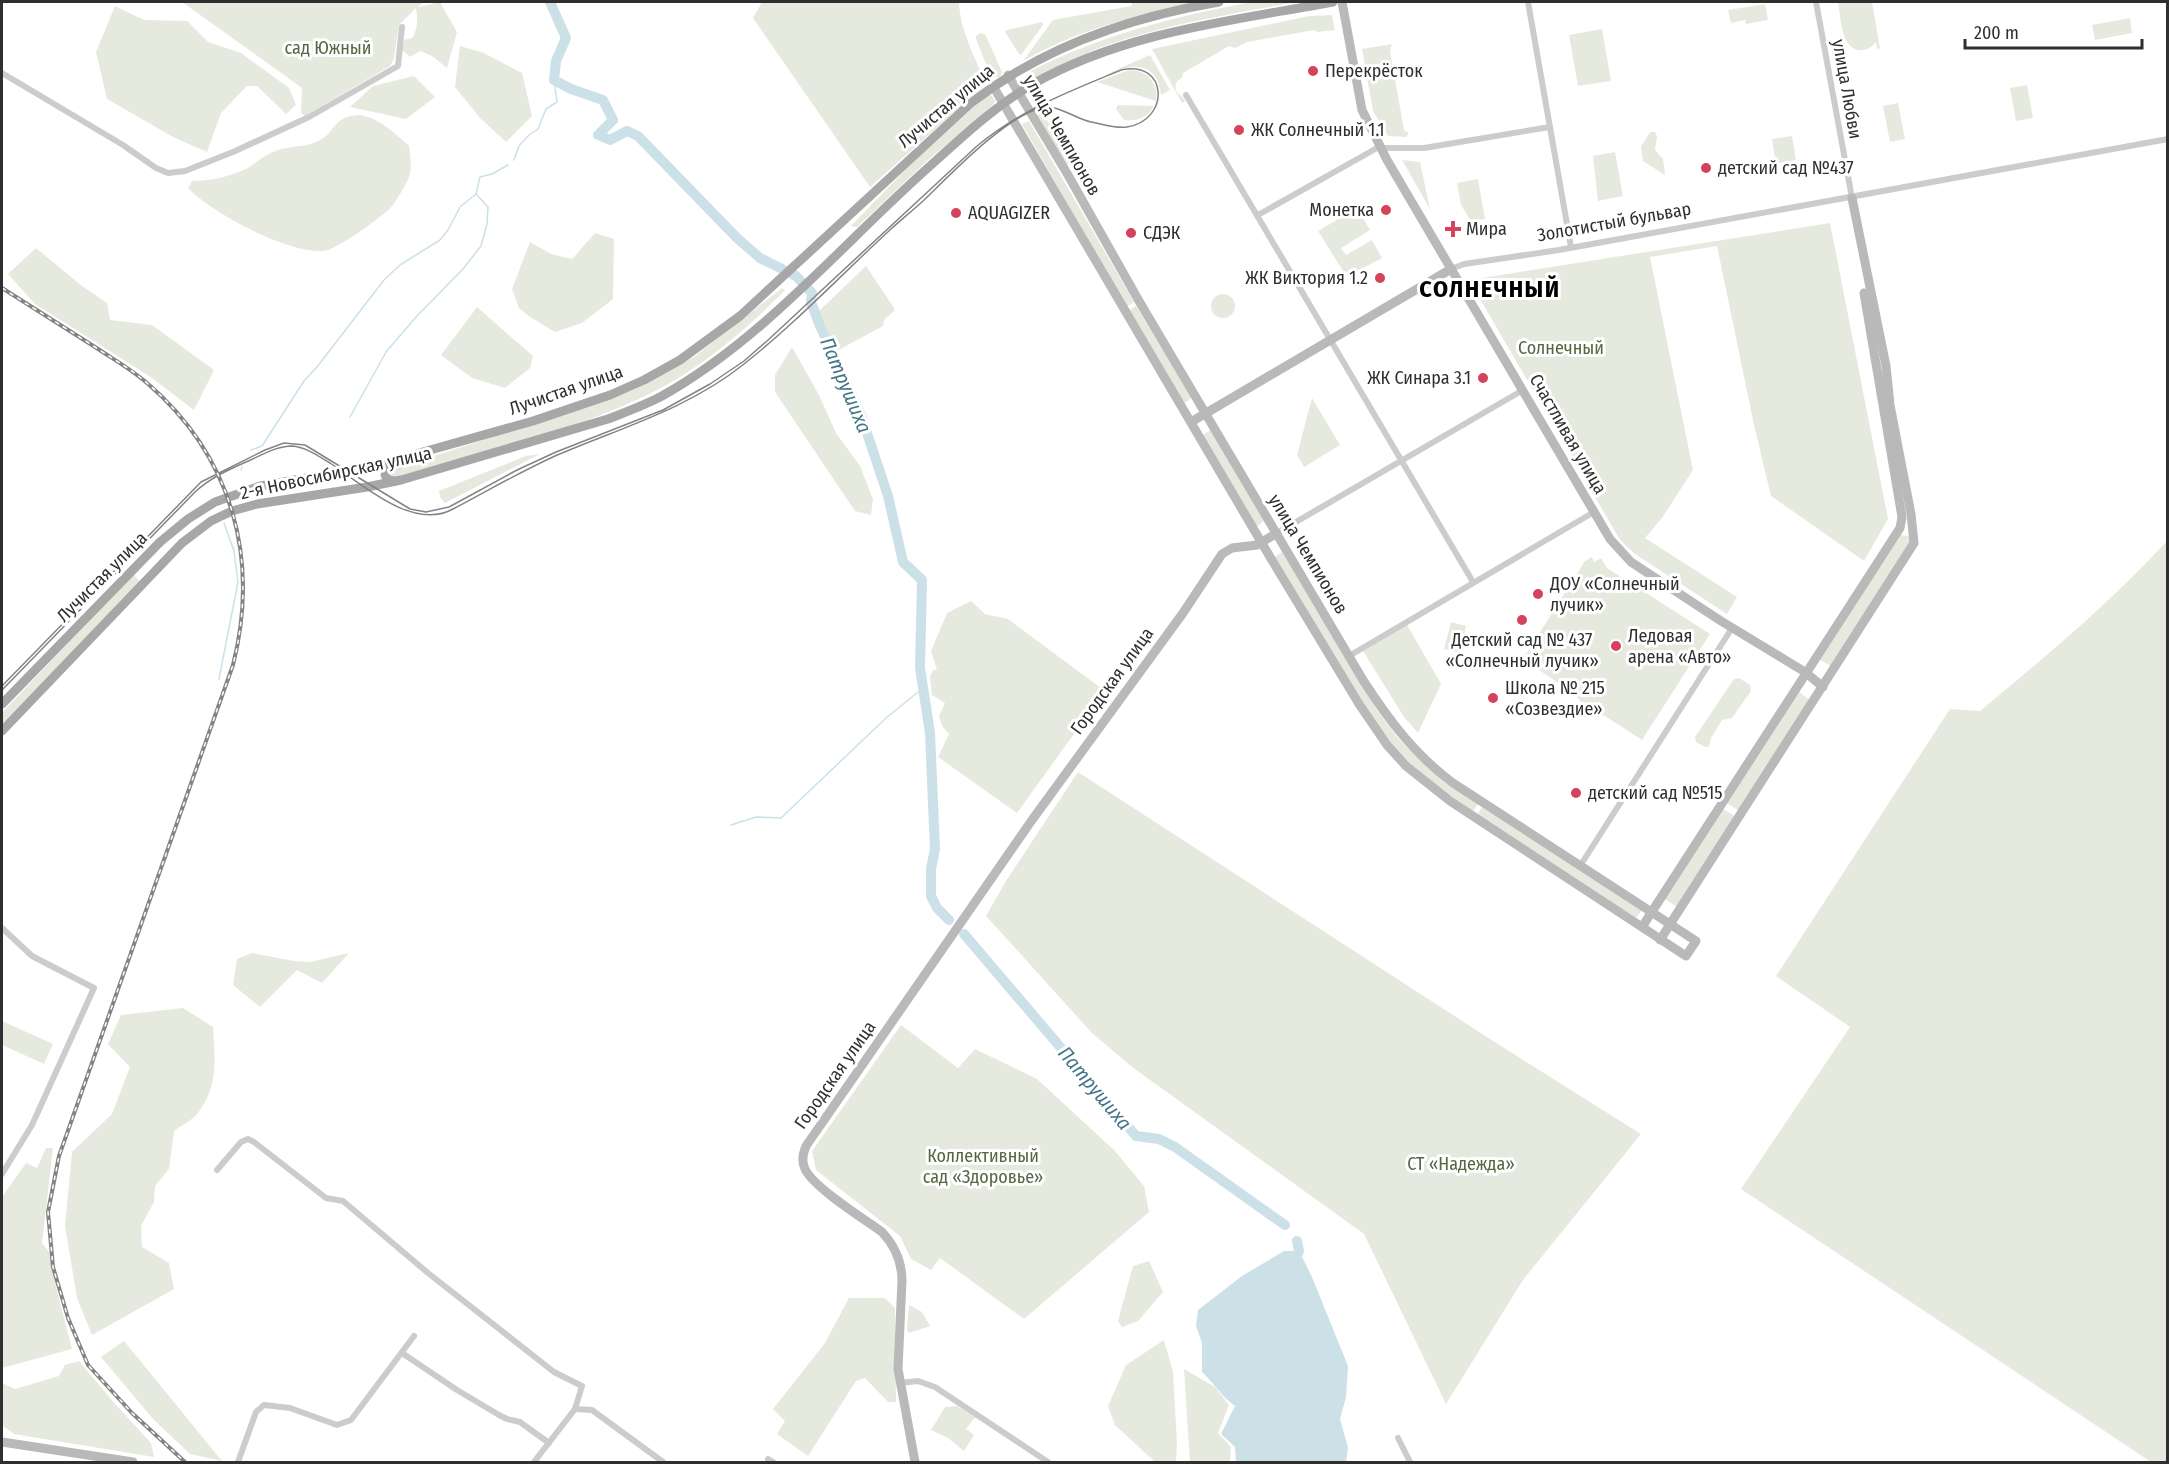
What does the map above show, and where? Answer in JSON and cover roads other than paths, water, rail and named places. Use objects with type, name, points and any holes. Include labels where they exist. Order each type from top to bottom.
[{"type":"main road","name":"Лучистая улица","points":[[2,704],[160,542],[204,508],[226,497],[260,486],[351,472],[430,451],[591,403],[644,380],[707,342],[740,316],[930,139],[1008,75],[1052,51],[1092,35],[1180,8],[1219,2]]},
{"type":"main road","name":"Лучистая улица","points":[[792,295],[905,188],[1004,103],[1019,93],[1069,66],[1118,46],[1176,30],[1333,2]]},
{"type":"main road","name":"2-я Новосибирская улица","points":[[2,731],[182,543],[210,521],[256,504],[395,481],[608,419],[650,401],[681,384],[730,350],[792,295]]},
{"type":"main road","points":[[395,481],[387,479],[385,475],[387,470],[430,451]]},
{"type":"street","name":"Счастливая улица","points":[[1342,2],[1362,110],[1380,147],[1610,539],[1631,562],[1823,687]]},
{"type":"street","points":[[1528,2],[1571,247]]},
{"type":"street","name":"улица Любви","points":[[1816,2],[1850,197]]},
{"type":"street","points":[[2,74],[123,145],[156,168],[168,173],[185,171],[233,152],[309,117],[398,66],[402,27]]},
{"type":"street","name":"улица Чемпионов","points":[[993,86],[1262,542],[1359,704],[1387,745],[1406,766],[1472,817],[1686,956],[1696,941],[1481,802],[1432,767],[1412,747],[1382,709],[1008,75]]},
{"type":"street","points":[[1186,95],[1473,582]]},
{"type":"street","points":[[1258,215],[1380,147],[1422,148],[1550,128]]},
{"type":"street","name":"Золотистый бульвар","points":[[1191,422],[1330,339],[1451,269],[1464,264],[1571,247],[2168,139]]},
{"type":"street","points":[[1641,927],[1900,528],[1902,517],[1850,197]]},
{"type":"street","points":[[1660,940],[1915,539],[1890,405],[1886,366],[1850,197]]},
{"type":"street","points":[[1277,533],[1523,390]]},
{"type":"street","points":[[1349,656],[1594,512]]},
{"type":"street","points":[[1896,533],[1905,531],[1913,535],[1915,539]]},
{"type":"street","name":"Городская улица","points":[[915,1462],[897,1356],[903,1281],[897,1255],[882,1232],[815,1182],[804,1168],[803,1156],[806,1146],[1044,803],[1183,613],[1222,554],[1232,548],[1252,546],[1277,533]]},
{"type":"street","points":[[1580,866],[1736,630]]},
{"type":"street","points":[[2,928],[32,956],[94,988],[32,1125],[2,1174]]},
{"type":"street","points":[[217,1170],[241,1142],[248,1139],[254,1142],[326,1198],[343,1201],[428,1273],[554,1372],[582,1386],[575,1409],[534,1462]]},
{"type":"street","points":[[238,1462],[256,1412],[264,1405],[290,1408],[337,1425],[351,1420],[414,1336]]},
{"type":"street","points":[[402,1353],[457,1390],[498,1415],[520,1422],[549,1443]]},
{"type":"street","points":[[900,1383],[918,1381],[935,1387],[1048,1462]]},
{"type":"street","points":[[575,1409],[592,1410],[663,1462]]},
{"type":"street","points":[[1398,1438],[1410,1462]]},
{"type":"street","points":[[2,1442],[133,1462]]},
{"type":"waterway","name":"Патрушиха","points":[[550,2],[566,38],[556,61],[554,80],[571,89],[603,100],[613,120],[598,135],[610,140],[627,131],[638,136],[737,238],[760,258],[796,276],[812,293],[811,302],[820,326],[861,415],[888,496],[903,562],[922,580],[920,668],[930,733],[935,849],[931,869],[931,896],[937,908],[949,920]]},
{"type":"waterway","points":[[514,160],[519,146],[538,129],[546,109],[557,102],[554,80]]},
{"type":"waterway","points":[[350,417],[386,352],[416,317],[463,269],[481,246],[487,224],[488,207],[476,194],[480,177],[492,174],[508,165]]},
{"type":"waterway","points":[[251,450],[262,446],[304,381],[384,280],[400,265],[440,240],[460,207],[476,194]]},
{"type":"waterway","points":[[219,679],[238,582],[234,551],[224,523]]},
{"type":"waterway","points":[[731,825],[756,817],[781,818],[886,718],[923,688]]},
{"type":"waterway","name":"Патрушиха","points":[[964,934],[1136,1136],[1159,1139],[1175,1147],[1285,1225]]},
{"type":"waterway","name":"Патрушиха","points":[[1294,1263],[1299,1251],[1297,1241]]},
{"type":"tram line","points":[[2,686],[201,482],[284,443],[305,445],[410,509],[426,512],[449,507],[517,470],[556,452],[663,410],[710,384],[744,361],[977,146],[994,133],[1028,111],[1121,70],[1137,69],[1148,73],[1155,81],[1158,92],[1157,103],[1151,114],[1141,122],[1127,127],[1091,122],[1059,109],[1046,107],[1025,114],[1010,123],[963,163],[782,332],[722,380],[677,406],[542,462],[453,509],[438,514],[422,514],[405,510],[373,493],[316,455],[292,446],[274,449],[219,475],[195,492],[2,690]]},
{"type":"railway","points":[[2,288],[135,373],[176,412],[200,443],[219,476],[232,511],[240,548],[243,586],[241,625],[233,665],[59,1156],[48,1212],[53,1267],[68,1318],[88,1365],[132,1413],[185,1462]]},
{"type":"place","name":"Перекрёсток","points":[[1313,71]]},
{"type":"place","name":"ЖК Солнечный 1.1","points":[[1239,130]]},
{"type":"place","name":"детский сад №437","points":[[1706,168]]},
{"type":"place","name":"Монетка","points":[[1386,210]]},
{"type":"place","name":"AQUAGIZER","points":[[956,213]]},
{"type":"place","name":"Мира","points":[[1453,229]]},
{"type":"place","name":"СДЭК","points":[[1131,233]]},
{"type":"place","name":"ЖК Виктория 1.2","points":[[1380,278]]},
{"type":"place","name":"ЖК Синара 3.1","points":[[1483,378]]},
{"type":"place","name":"ДОУ «Солнечный лучик»","points":[[1538,594]]},
{"type":"place","name":"Детский сад № 437 «Солнечный лучик»","points":[[1522,620]]},
{"type":"place","name":"Ледовая арена «Авто»","points":[[1616,646]]},
{"type":"place","name":"Школа № 215 «Созвездие»","points":[[1493,698]]},
{"type":"place","name":"детский сад №515","points":[[1576,793]]},
{"type":"district","name":"СОЛНЕЧНЫЙ","points":[[1490,289]]},
{"type":"park label","name":"сад Южный","points":[[328,48]]},
{"type":"park label","name":"Солнечный","points":[[1561,348]]},
{"type":"park label","name":"СТ «Надежда»","points":[[1461,1164]]},
{"type":"park label","name":"Коллективный сад «Здоровье»","points":[[983,1166]]}]
